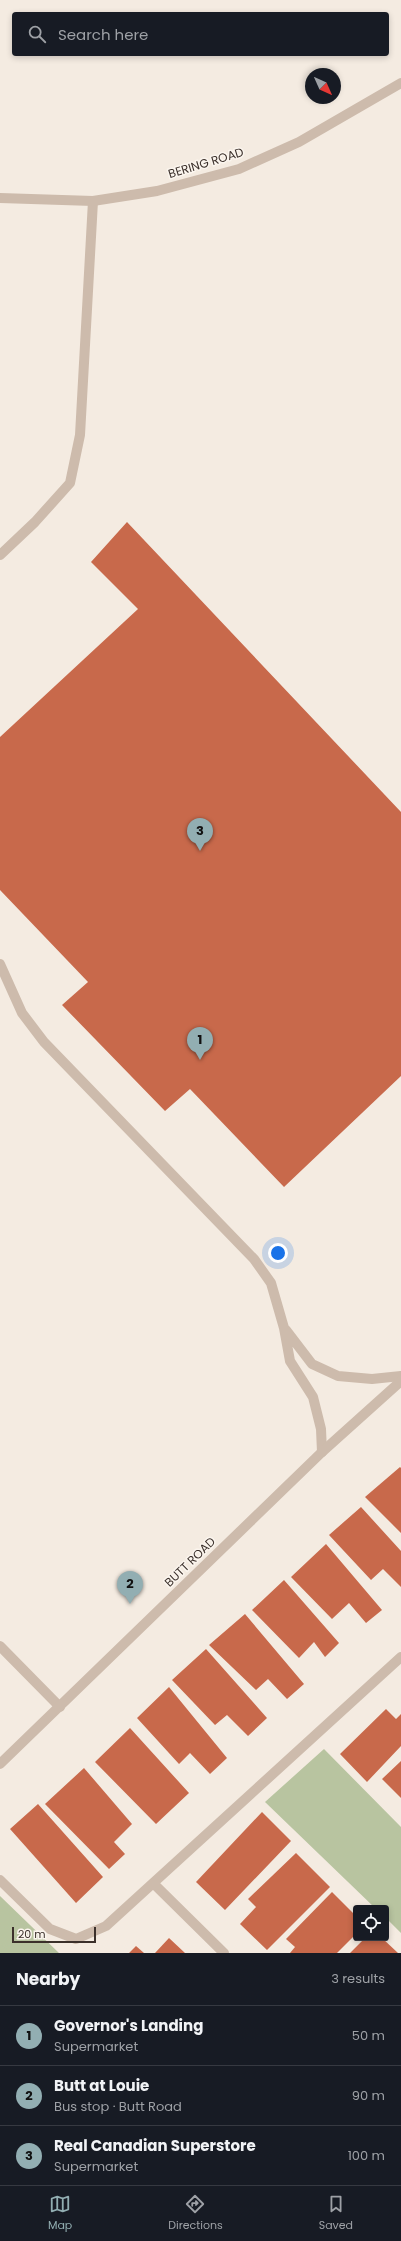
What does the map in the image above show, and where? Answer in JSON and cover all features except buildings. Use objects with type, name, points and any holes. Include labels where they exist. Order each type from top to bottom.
[{"type":"street","name":"BERING ROAD","points":[[0,198],[93,201],[157,191],[239,169],[299,142],[401,83]]},
{"type":"street","points":[[0,555],[35,522],[70,483],[80,435],[93,201]]},
{"type":"street","points":[[0,964],[22,1013],[44,1042],[254,1259],[271,1283],[284,1328],[290,1361],[313,1397],[321,1429],[322,1452]]},
{"type":"street","points":[[284,1328],[312,1364],[338,1376],[372,1380],[401,1376]]},
{"type":"street","name":"BUTT ROAD","points":[[0,1764],[322,1452],[401,1381]]},
{"type":"street","points":[[0,1646],[60,1707]]},
{"type":"street","points":[[0,1880],[50,1929],[76,1939],[106,1926],[154,1884],[401,1657]]},
{"type":"street","points":[[154,1884],[224,1953]]},
{"type":"green space","points":[[324,1749],[401,1827],[401,1933],[389,1921],[389,1905],[372,1905],[265,1802]]},
{"type":"green space","points":[[0,1896],[59,1953],[0,1953]]},
{"type":"place","name":"Real Canadian Superstore","points":[[200,851]]},
{"type":"place","name":"Governor's Landing","points":[[200,1060]]},
{"type":"place","name":"Butt at Louie","points":[[130,1604]]}]
